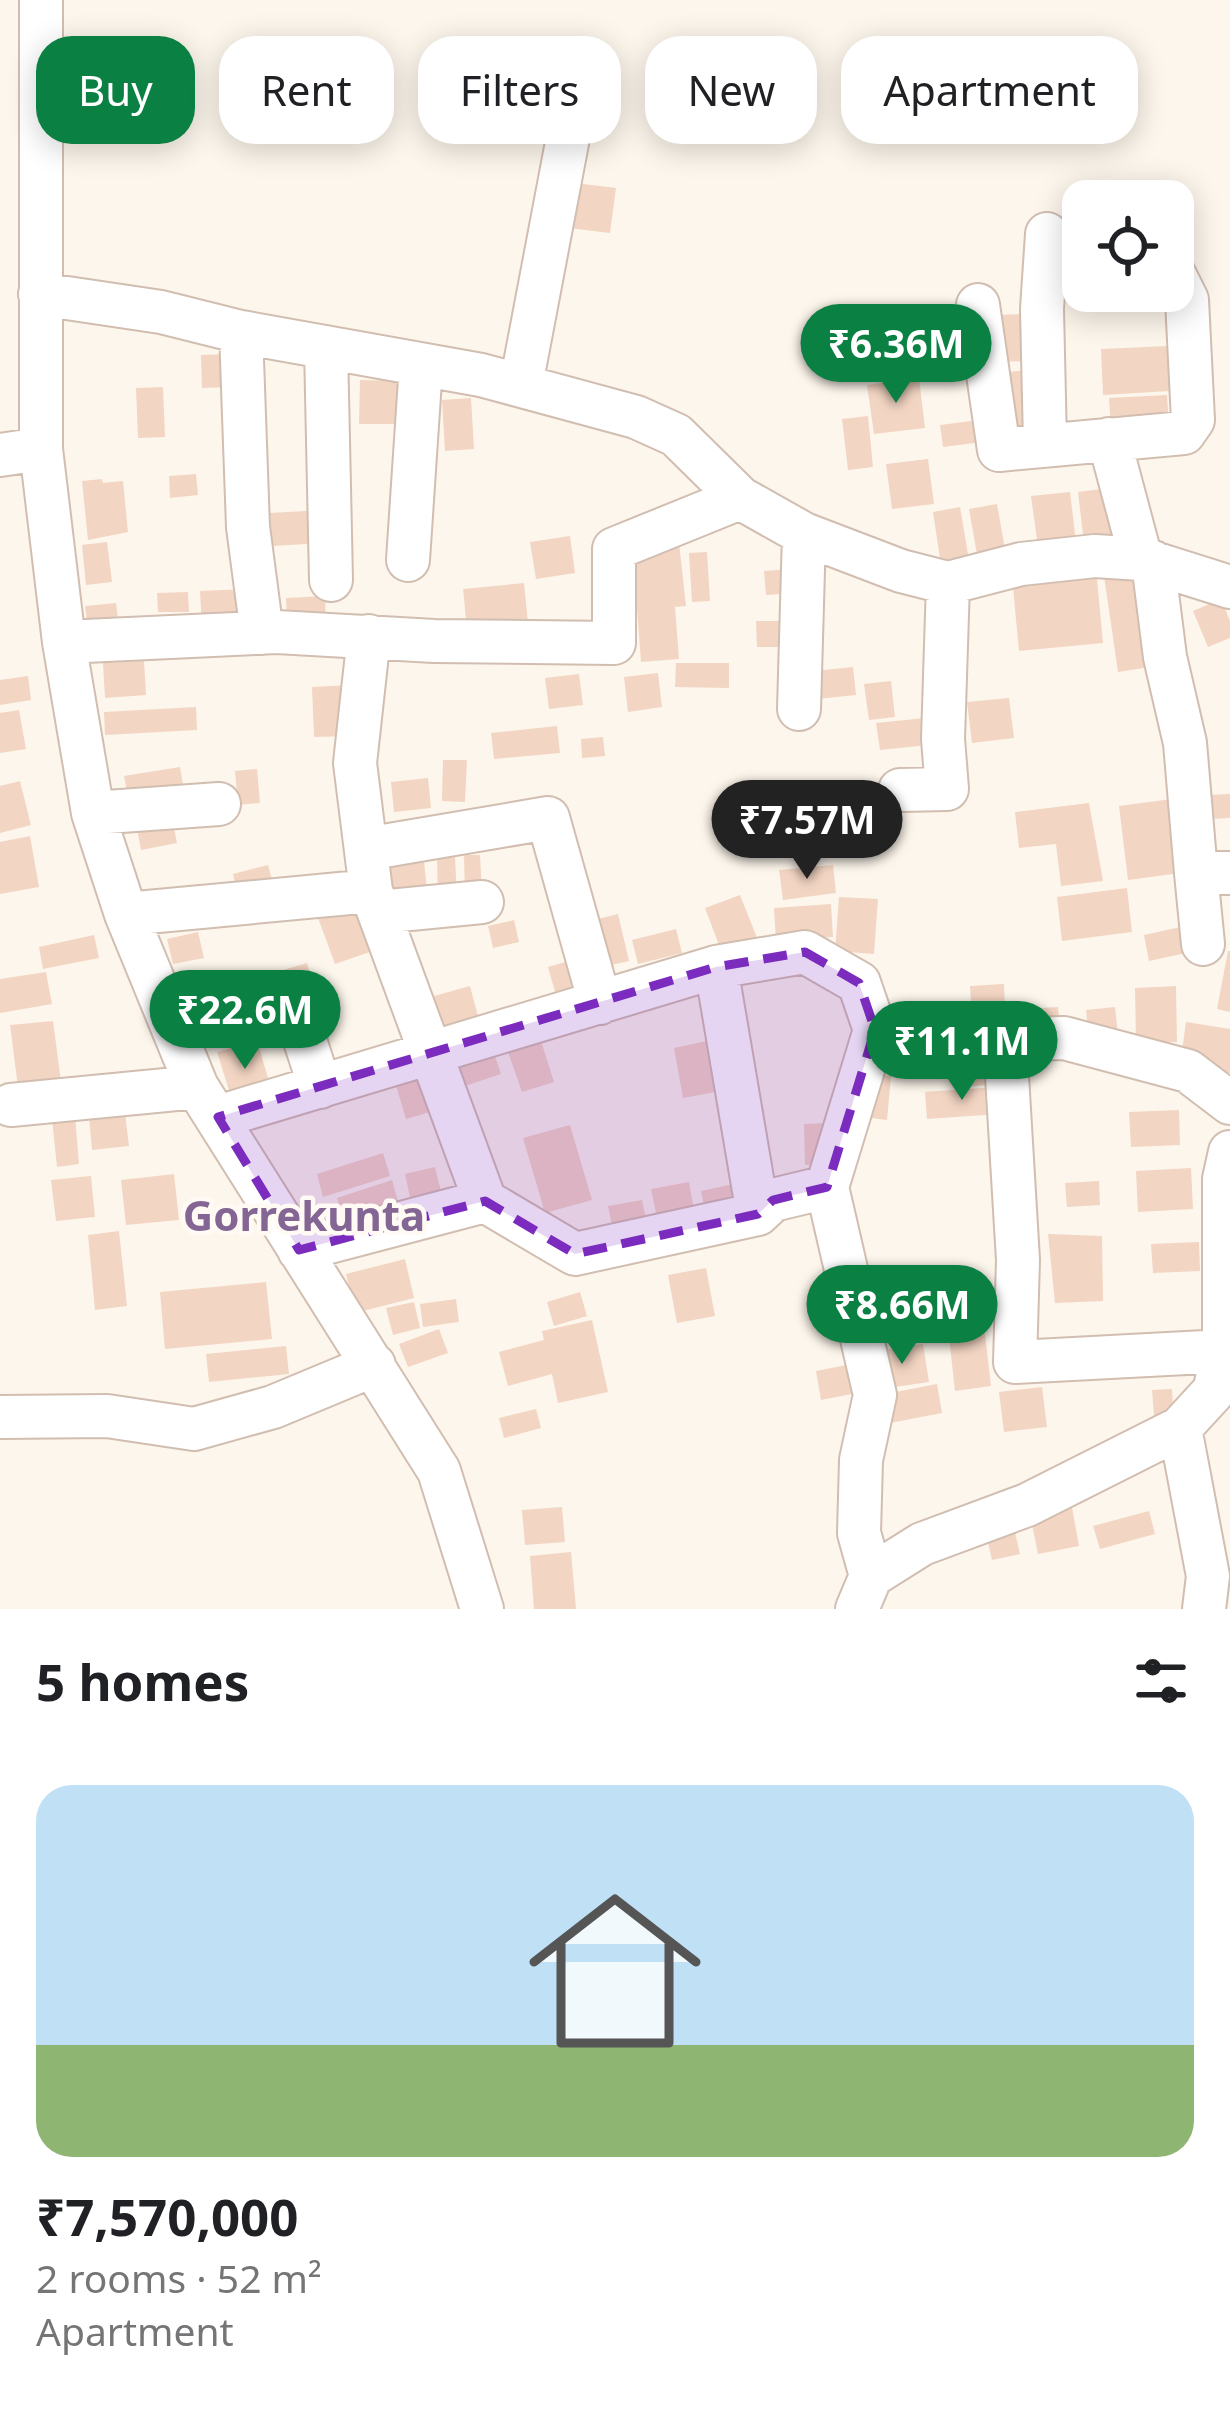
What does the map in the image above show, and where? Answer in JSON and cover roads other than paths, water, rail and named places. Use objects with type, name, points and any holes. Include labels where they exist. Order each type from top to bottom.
[{"type":"street","points":[[41,0],[40,294],[21,452],[64,642],[94,813],[126,914],[208,1102],[439,1471],[482,1609]]},
{"type":"street","points":[[521,386],[567,144]]},
{"type":"street","points":[[1045,444],[1042,309],[1047,234]]},
{"type":"street","points":[[40,294],[160,312],[422,365],[636,417],[676,435],[740,498],[804,534],[948,584],[1021,564],[1096,556],[1147,560],[1230,587]]},
{"type":"street","points":[[978,304],[999,450],[1184,433],[1193,419],[1188,312]]},
{"type":"street","points":[[241,332],[248,527],[262,633]]},
{"type":"street","points":[[326,347],[331,580]]},
{"type":"street","points":[[407,560],[422,365]]},
{"type":"street","points":[[1109,439],[1147,560],[1213,873],[1203,944]]},
{"type":"street","points":[[64,642],[262,633],[614,643],[614,549],[740,498]]},
{"type":"street","points":[[799,709],[804,534]]},
{"type":"street","points":[[900,790],[947,789],[943,739],[948,584]]},
{"type":"street","points":[[369,636],[356,764],[375,902],[485,1202],[575,1254],[758,1214],[773,1200],[827,1187]]},
{"type":"street","points":[[94,813],[219,805]]},
{"type":"street","points":[[365,849],[548,818],[600,1003]]},
{"type":"street","points":[[126,914],[375,902],[482,902]]},
{"type":"street","points":[[11,1106],[208,1102],[320,1087],[716,967],[805,952],[859,983],[875,1030],[827,1187],[875,1395],[861,1460],[859,1533],[864,1593]]},
{"type":"street","points":[[716,967],[758,1214]]},
{"type":"street","points":[[300,1025],[320,1087]]},
{"type":"street","points":[[875,1030],[923,1042],[1064,1038],[1188,1071],[1230,1103]]},
{"type":"street","points":[[1005,1042],[1018,1260],[1016,1362],[1223,1378]]},
{"type":"street","points":[[864,1593],[922,1544],[1028,1505],[1180,1428],[1223,1378],[1228,1300],[1223,1198],[1230,1152]]},
{"type":"street","points":[[299,1250],[485,1202]]},
{"type":"street","points":[[0,1418],[107,1416],[194,1429],[273,1407],[374,1365]]},
{"type":"street","points":[[1180,1428],[1208,1576],[1204,1609]]},
{"type":"district","name":"Gorrekunta","points":[[304,1214]]}]
